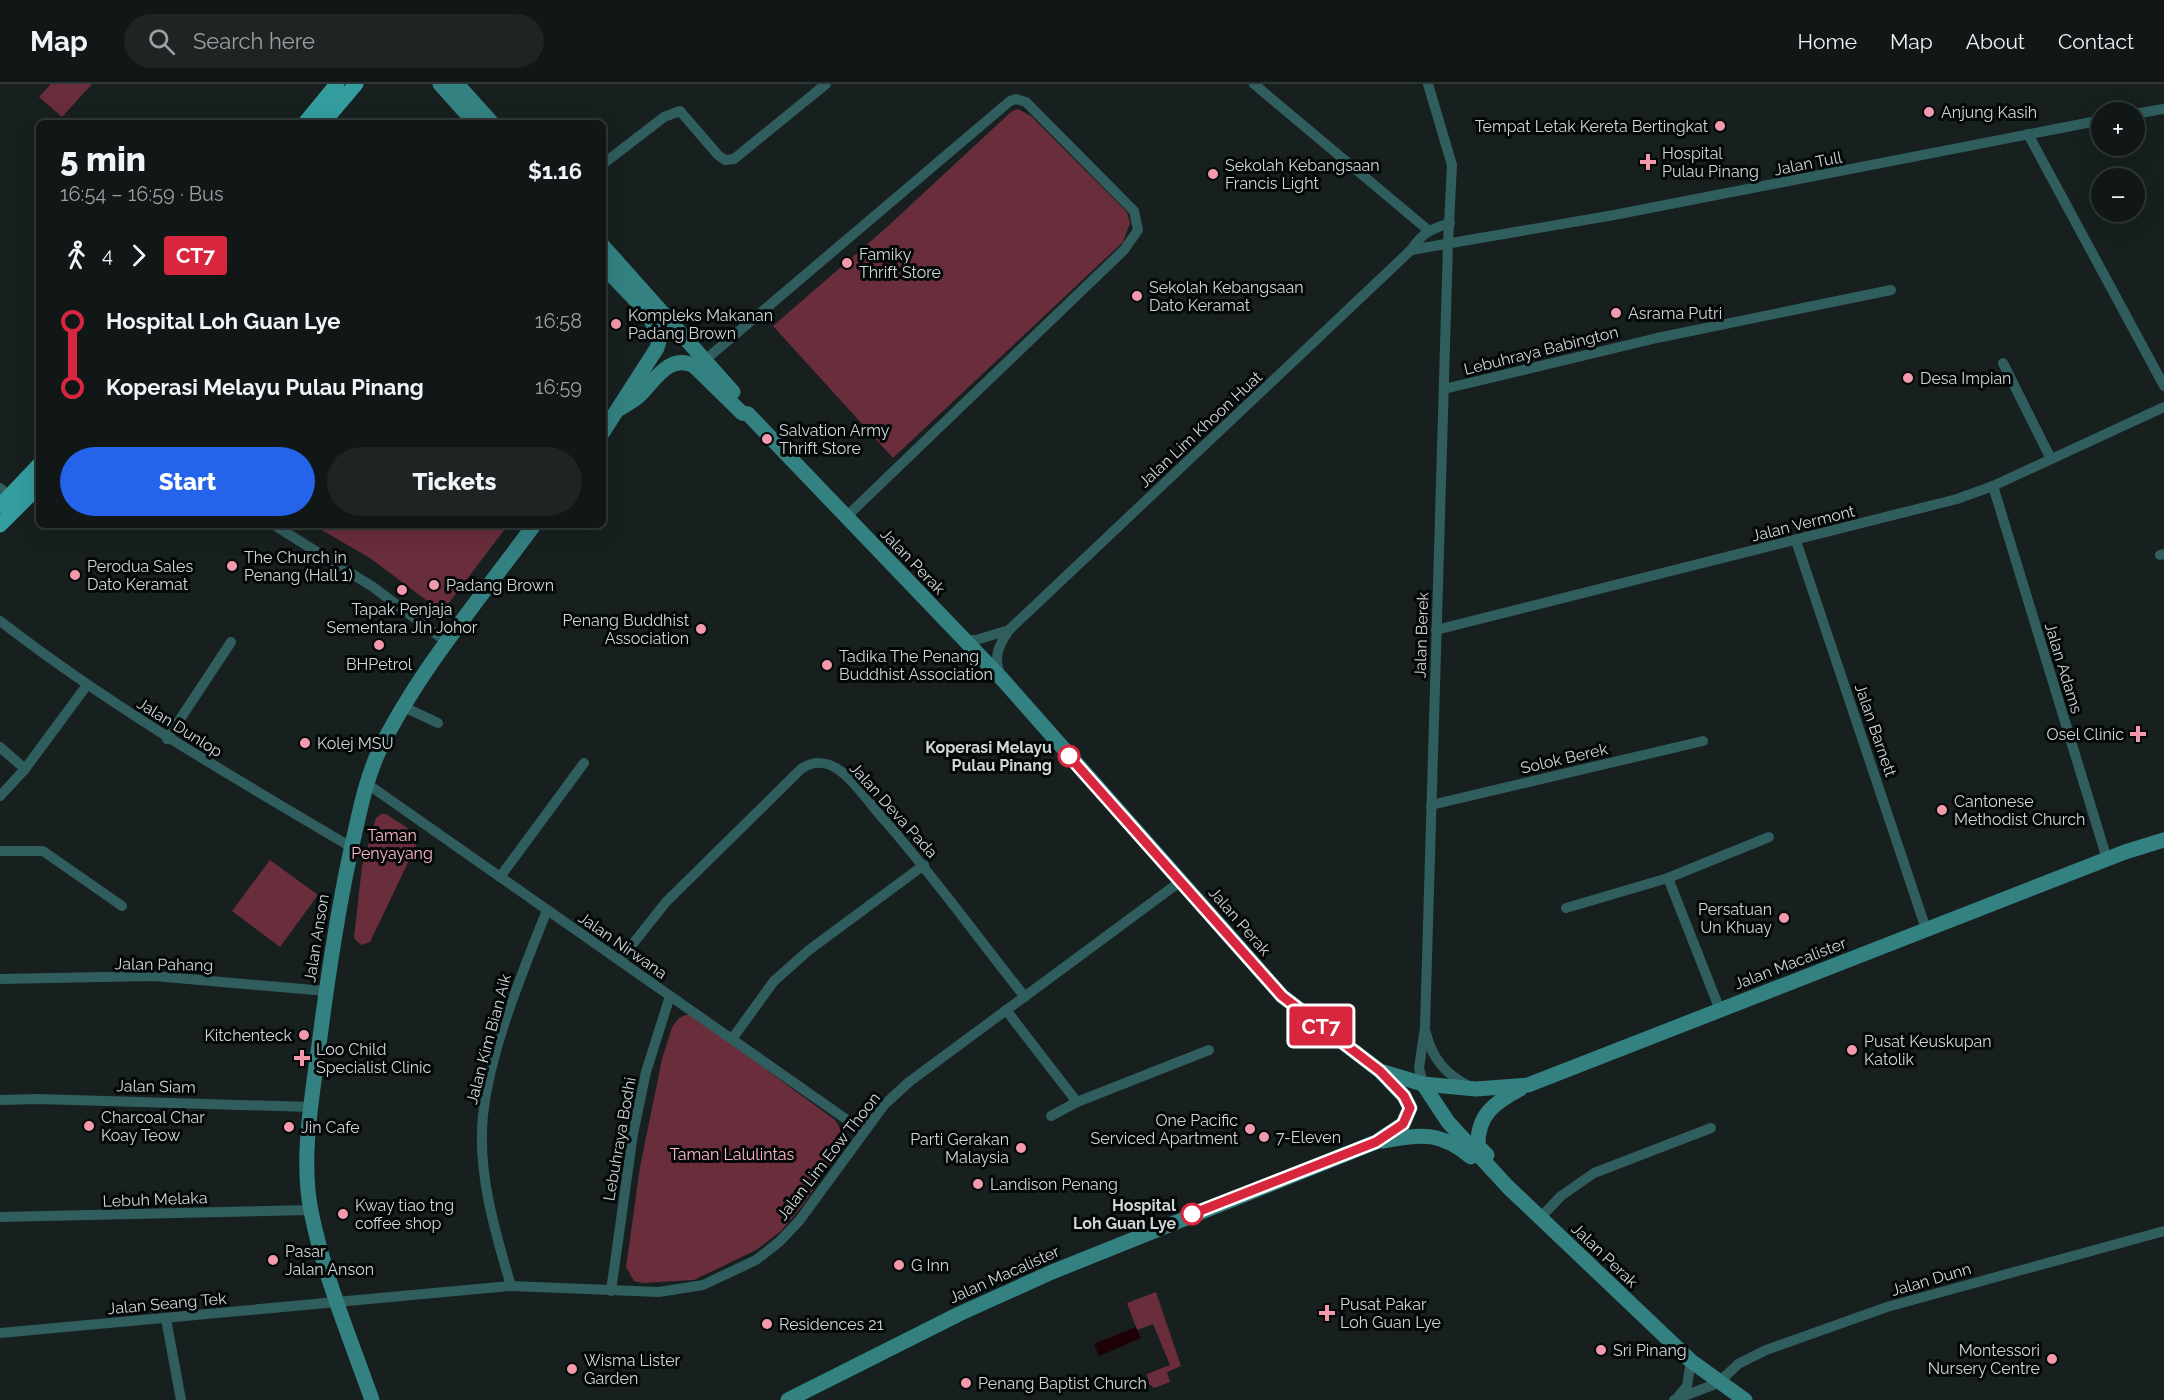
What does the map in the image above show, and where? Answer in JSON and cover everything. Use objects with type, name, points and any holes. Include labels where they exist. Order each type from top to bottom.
[{"type":"main road","points":[[308,120],[338,84]]},
{"type":"main road","points":[[326,120],[356,84]]},
{"type":"main road","points":[[440,84],[472,120]]},
{"type":"main road","points":[[457,84],[489,120]]},
{"type":"main road","name":"Jalan Perak","points":[[606,249],[745,406],[748,414],[1003,680],[1282,996],[1380,1071],[1424,1084],[1448,1122],[1495,1173],[1691,1361],[1718,1383],[1745,1400]]},
{"type":"main road","points":[[606,269],[646,311],[660,337],[657,348],[629,388],[621,408],[606,428]]},
{"type":"main road","name":"Jalan Perak","points":[[621,408],[639,396],[662,371],[674,363],[686,362],[742,413],[748,414]]},
{"type":"main road","points":[[3,497],[36,468]]},
{"type":"main road","points":[[0,525],[36,489]]},
{"type":"main road","name":"Jalan Anson","points":[[372,1400],[336,1301],[311,1210],[308,1166],[311,1107],[340,898],[366,783],[379,752],[404,707],[532,528]]},
{"type":"main road","name":"Jalan Macalister","points":[[1424,1084],[1476,1089],[1528,1085],[2107,859],[2164,840]]},
{"type":"main road","points":[[1376,1142],[1403,1124],[1410,1108],[1404,1096],[1380,1071]]},
{"type":"main road","points":[[1528,1085],[1495,1104],[1483,1116],[1478,1132],[1478,1146],[1536,1206],[1541,1217]]},
{"type":"main road","points":[[1376,1142],[1436,1136],[1449,1140],[1495,1173]]},
{"type":"main road","name":"Jalan Macalister","points":[[788,1400],[959,1314],[1052,1272],[1376,1142]]},
{"type":"street","points":[[606,162],[664,117],[680,111],[718,155],[725,160],[734,159],[826,84]]},
{"type":"street","points":[[1254,84],[1428,230],[1450,223]]},
{"type":"street","name":"Jalan Berek","points":[[1424,1084],[1419,1068],[1425,1026],[1452,165],[1428,84]]},
{"type":"street","points":[[705,360],[1010,101],[1016,99],[1026,102],[1134,211],[1138,230],[1124,250],[846,517]]},
{"type":"street","points":[[2145,112],[2164,109]]},
{"type":"street","name":"Jalan Tull","points":[[1448,244],[1614,215],[2091,122]]},
{"type":"street","points":[[2028,134],[2164,386]]},
{"type":"street","name":"Jalan Lim Khoon Huat","points":[[1003,680],[996,663],[997,653],[1009,630],[1411,250],[1420,236],[1428,230]]},
{"type":"street","points":[[1411,250],[1448,244]]},
{"type":"street","name":"Lebuhraya Babington","points":[[1444,389],[1658,338],[1892,290]]},
{"type":"street","points":[[2003,363],[2051,459]]},
{"type":"street","name":"Jalan Vermont","points":[[1436,630],[1957,499],[1993,486],[2164,407]]},
{"type":"street","name":"Jalan Adams","points":[[1993,486],[2107,859]]},
{"type":"street","points":[[278,528],[373,587],[448,643]]},
{"type":"street","name":"Jalan Barnett","points":[[1796,541],[1926,929]]},
{"type":"street","name":"Jalan Dunlop","points":[[0,621],[87,685],[167,739],[351,848]]},
{"type":"street","name":"Jalan Lim Khoon Huat","points":[[964,640],[976,640],[1009,630]]},
{"type":"street","points":[[167,739],[231,642]]},
{"type":"street","points":[[0,796],[25,769],[87,685]]},
{"type":"street","points":[[404,707],[438,723]]},
{"type":"street","name":"Solok Berek","points":[[1431,805],[1703,741]]},
{"type":"street","points":[[0,747],[25,769]]},
{"type":"street","points":[[500,877],[584,763]]},
{"type":"street","name":"Jalan Deva Pada","points":[[620,960],[666,902],[810,763],[832,765],[841,771],[924,865],[969,928],[1025,997]]},
{"type":"street","name":"Jalan Nirwana","points":[[366,783],[863,1131]]},
{"type":"street","points":[[1566,908],[1668,878],[1769,837]]},
{"type":"street","points":[[0,851],[43,852],[123,906]]},
{"type":"street","points":[[732,1039],[774,981],[809,950],[924,865]]},
{"type":"street","points":[[1668,878],[1720,1010]]},
{"type":"street","name":"Jalan Lim Eow Thoon","points":[[336,1301],[511,1286],[659,1292],[685,1290],[724,1277],[756,1260],[799,1221],[863,1131],[884,1105],[909,1082],[1181,881]]},
{"type":"street","name":"Jalan Kim Bian Aik","points":[[511,1286],[486,1184],[482,1143],[483,1114],[514,995],[547,910]]},
{"type":"street","name":"Jalan Pahang","points":[[0,979],[154,976],[326,991]]},
{"type":"street","name":"Lebuhraya Bodhi","points":[[611,1291],[633,1134],[646,1072],[670,996]]},
{"type":"street","points":[[1006,1010],[1077,1102]]},
{"type":"street","name":"Jalan Berek","points":[[1425,1026],[1430,1051],[1438,1063],[1461,1082],[1476,1089]]},
{"type":"street","points":[[1051,1116],[1077,1102],[1209,1050]]},
{"type":"street","name":"Jalan Siam","points":[[0,1100],[48,1099],[311,1107]]},
{"type":"street","points":[[1541,1217],[1561,1196],[1594,1173],[1711,1128]]},
{"type":"street","name":"Lebuh Melaka","points":[[0,1217],[311,1210]]},
{"type":"street","name":"Jalan Dunn","points":[[1718,1383],[1738,1364],[1766,1350],[1887,1307],[2164,1231]]},
{"type":"street","name":"Jalan Seang Tek","points":[[0,1333],[166,1319],[336,1301]]},
{"type":"street","points":[[166,1319],[181,1400]]},
{"type":"street","points":[[1673,1400],[1688,1386],[1691,1361]]},
{"type":"street","points":[[1673,1400],[1718,1383]]},
{"type":"green space","points":[[51,84],[92,84],[62,117],[39,97]]},
{"type":"green space","points":[[1018,109],[1031,116],[1127,212],[1130,223],[1123,242],[893,458],[773,326],[887,227],[1012,111]]},
{"type":"green space","name":"Padang Brown","points":[[318,528],[506,528],[442,612],[370,558]]},
{"type":"green space","name":"Taman Penyayang","points":[[381,814],[386,814],[415,833],[416,846],[370,942],[361,945],[354,938],[362,866],[376,818]]},
{"type":"green space","points":[[270,860],[318,895],[280,947],[232,911]]},
{"type":"green space","name":"Taman Lalulintas","points":[[692,1015],[835,1120],[842,1134],[842,1145],[803,1205],[781,1231],[756,1250],[694,1280],[643,1283],[634,1281],[626,1267],[640,1167],[662,1059],[672,1027],[679,1018]]},
{"type":"green space","points":[[1156,1292],[1181,1366],[1167,1372],[1170,1382],[1154,1388],[1149,1384],[1147,1374],[1170,1365],[1153,1324],[1137,1330],[1127,1303]]},
{"type":"shaded area","points":[[1136,1327],[1141,1338],[1099,1356],[1094,1344]]},
{"type":"bus line","name":"CT7","points":[[1069,756],[1282,996],[1380,1071],[1404,1096],[1410,1108],[1409,1116],[1403,1124],[1376,1142],[1192,1214]]},
{"type":"place","name":"Anjung Kasih","points":[[1929,112]]},
{"type":"place","name":"Tempat Letak Kereta Bertingkat","points":[[1720,126]]},
{"type":"place","name":"Hospital Pulau Pinang","points":[[1648,162]]},
{"type":"place","name":"Sekolah Kebangsaan Francis Light","points":[[1213,174]]},
{"type":"place","name":"Famiky Thrift Store","points":[[847,263]]},
{"type":"place","name":"Sekolah Kebangsaan Dato Keramat","points":[[1137,296]]},
{"type":"place","name":"Asrama Putri","points":[[1616,313]]},
{"type":"place","name":"Kompleks Makanan Padang Brown","points":[[616,324]]},
{"type":"place","name":"Desa Impian","points":[[1908,378]]},
{"type":"place","name":"Salvation Army Thrift Store","points":[[767,439]]},
{"type":"place","name":"The Church in Penang (Hall 1)","points":[[232,566]]},
{"type":"place","name":"Perodua Sales Dato Keramat","points":[[75,575]]},
{"type":"place","name":"Padang Brown","points":[[434,585]]},
{"type":"place","name":"Tapak Penjaja Sementara Jln Johor","points":[[402,590]]},
{"type":"place","name":"Penang Buddhist Association","points":[[701,629]]},
{"type":"place","name":"BHPetrol","points":[[379,645]]},
{"type":"place","name":"Tadika The Penang Buddhist Association","points":[[827,665]]},
{"type":"place","name":"Osel Clinic","points":[[2138,734]]},
{"type":"place","name":"Kolej MSU","points":[[305,743]]},
{"type":"place","name":"Koperasi Melayu Pulau Pinang","points":[[1069,756]]},
{"type":"place","name":"Cantonese Methodist Church","points":[[1942,810]]},
{"type":"place","name":"Persatuan Un Khuay","points":[[1784,918]]},
{"type":"place","name":"Kitchenteck","points":[[304,1035]]},
{"type":"place","name":"Pusat Keuskupan Katolik","points":[[1852,1050]]},
{"type":"place","name":"Loo Child Specialist Clinic","points":[[302,1058]]},
{"type":"place","name":"Charcoal Char Koay Teow","points":[[89,1126]]},
{"type":"place","name":"Jin Cafe","points":[[289,1127]]},
{"type":"place","name":"One Pacific Serviced Apartment","points":[[1250,1129]]},
{"type":"place","name":"7-Eleven","points":[[1264,1137]]},
{"type":"place","name":"Parti Gerakan Malaysia","points":[[1021,1148]]},
{"type":"place","name":"Landison Penang","points":[[978,1184]]},
{"type":"place","name":"Kway tiao tng coffee shop","points":[[343,1214]]},
{"type":"place","name":"Hospital Loh Guan Lye","points":[[1192,1214]]},
{"type":"place","name":"Pasar Jalan Anson","points":[[273,1260]]},
{"type":"place","name":"G Inn","points":[[899,1265]]},
{"type":"place","name":"Pusat Pakar Loh Guan Lye","points":[[1327,1313]]},
{"type":"place","name":"Residences 21","points":[[767,1324]]},
{"type":"place","name":"Sri Pinang","points":[[1601,1350]]},
{"type":"place","name":"Montessori Nursery Centre","points":[[2052,1359]]},
{"type":"place","name":"Wisma Lister Garden","points":[[572,1369]]},
{"type":"place","name":"Penang Baptist Church","points":[[966,1383]]}]
